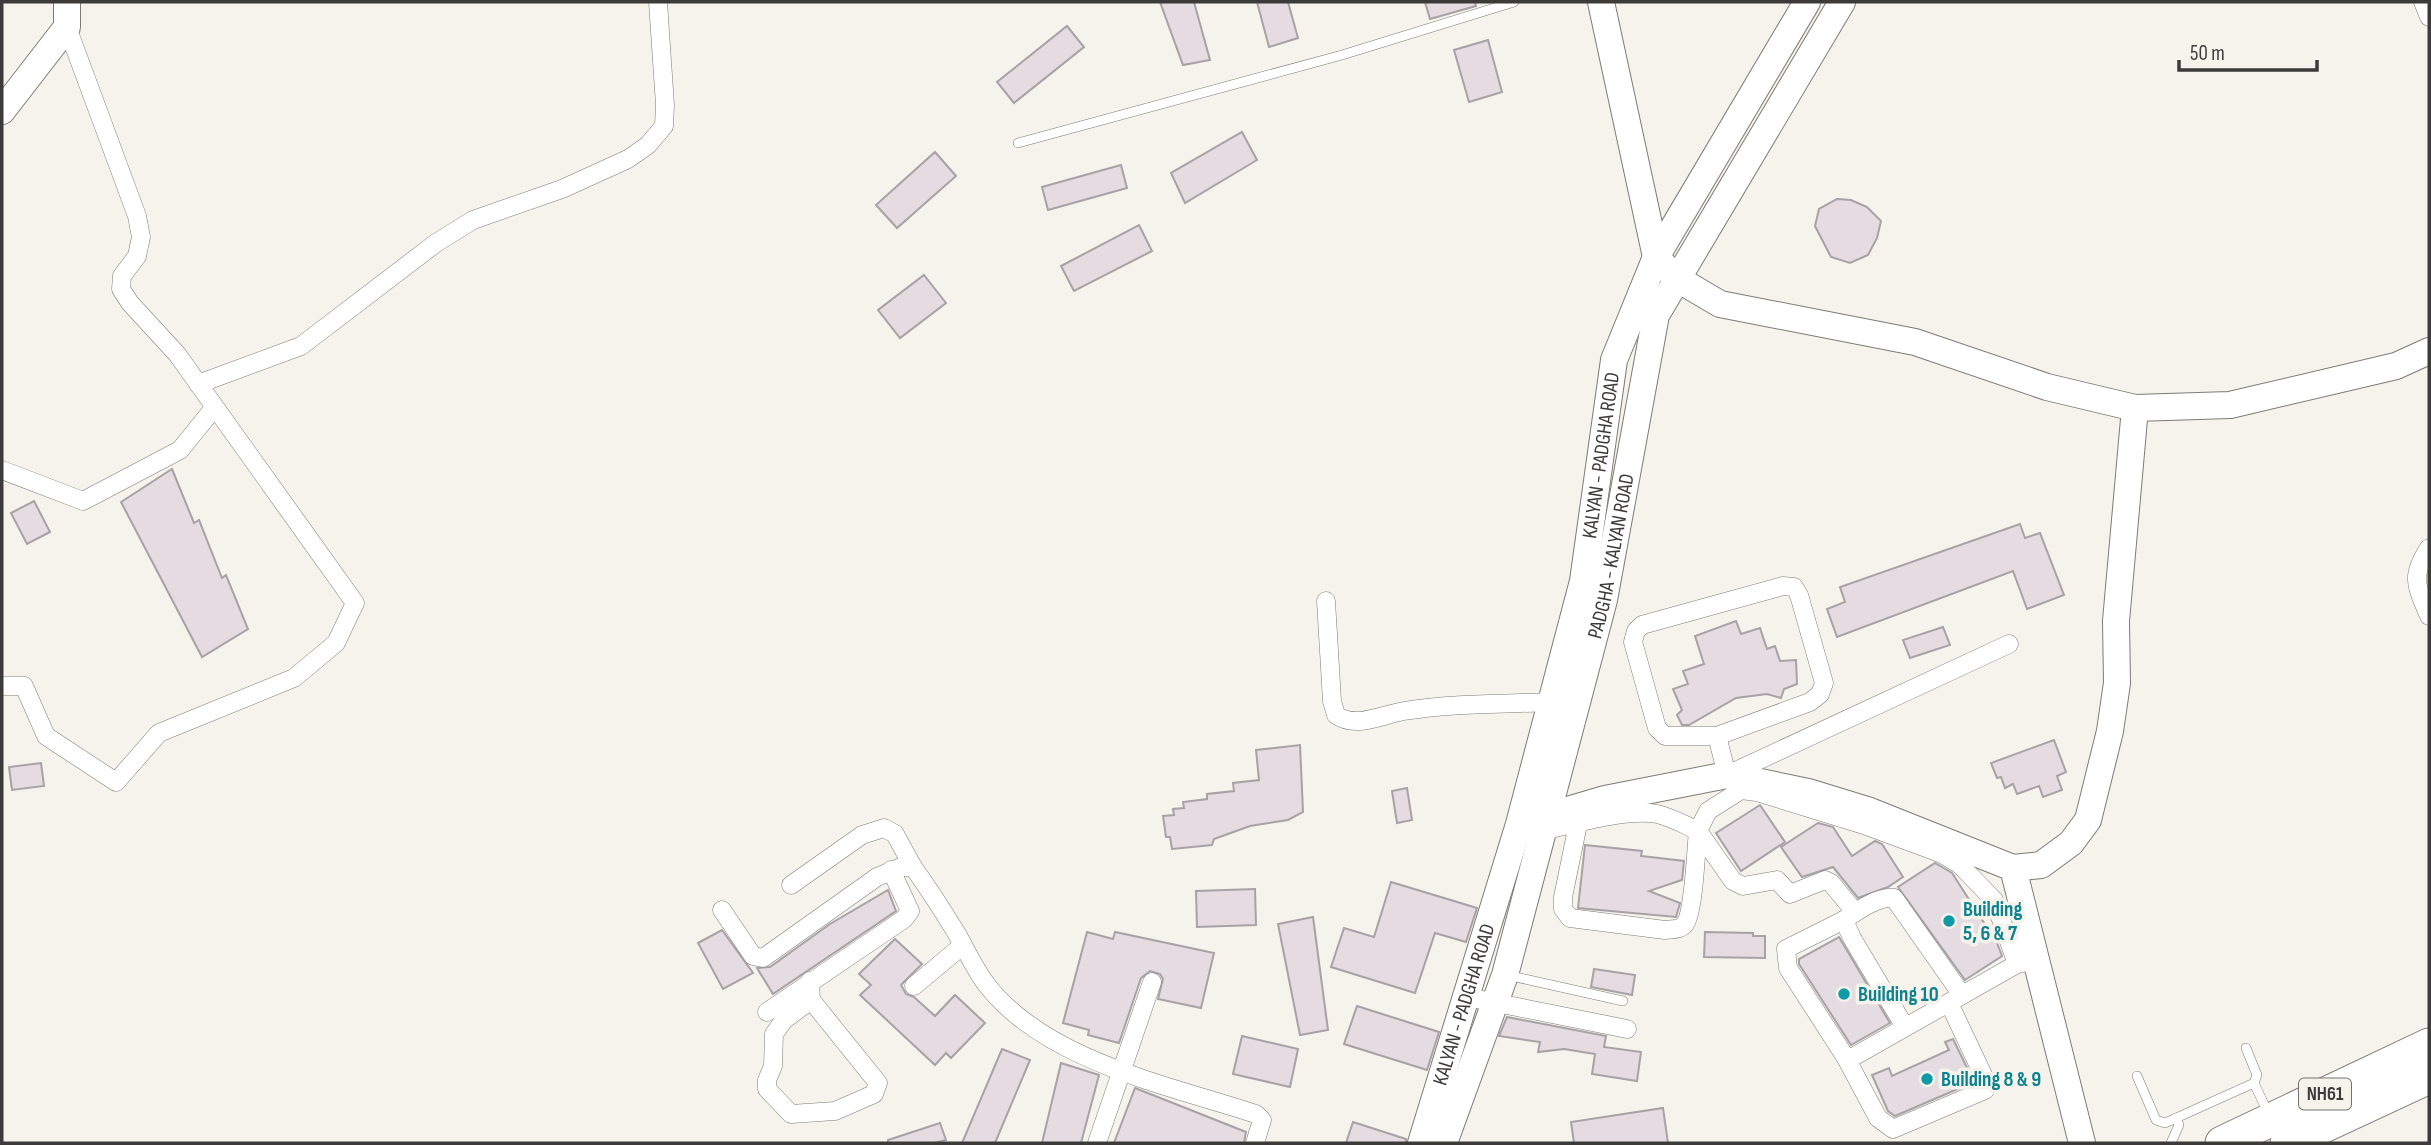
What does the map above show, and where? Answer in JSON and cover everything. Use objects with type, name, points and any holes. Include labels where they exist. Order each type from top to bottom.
[{"type":"highway","name":"NH61","points":[[2222,1143],[2279,1132],[2348,1099],[2429,1045]]},
{"type":"highway","name":"NH61","points":[[2348,1099],[2429,1077]]},
{"type":"street","points":[[198,384],[301,346],[436,243],[473,220],[562,188],[628,159],[648,145],[664,126],[658,2]]},
{"type":"street","points":[[1601,2],[1656,257],[1676,278],[1720,304],[1916,342],[2047,387],[2135,408],[2230,405],[2396,366],[2429,351]]},
{"type":"street","name":"KALYAN - PADGHA ROAD","points":[[1420,1143],[1442,1126],[1467,997],[1552,702],[1595,584],[1614,360],[1656,257],[1807,2]]},
{"type":"street","name":"PADGHA - KALYAN ROAD","points":[[1442,1126],[1505,975],[1547,824],[1595,584],[1656,314],[1842,2]]},
{"type":"street","points":[[2423,2],[2429,17]]},
{"type":"street","points":[[2,686],[24,686],[46,736],[116,782],[159,733],[294,678],[336,643],[355,603],[177,354],[130,303],[121,289],[122,276],[137,256],[141,237],[137,216],[67,14]]},
{"type":"street","points":[[3,106],[67,14]]},
{"type":"street","points":[[2,470],[83,501],[180,450],[214,408]]},
{"type":"street","points":[[1727,775],[1808,792],[1870,811],[2013,868],[2041,865],[2071,843],[2088,820],[2110,731],[2117,683],[2116,621],[2135,408]]},
{"type":"street","points":[[2429,548],[2418,592],[2429,616]]},
{"type":"street","points":[[1783,586],[1794,587],[1799,595],[1824,683],[1820,694],[1810,702],[1717,736],[1678,738],[1665,736],[1657,728],[1633,642],[1636,631],[1642,625],[1783,586]]},
{"type":"street","points":[[1326,601],[1332,701],[1336,715],[1344,721],[1357,722],[1405,711],[1552,702]]},
{"type":"street","points":[[1547,824],[1605,799],[1727,775],[2010,644]]},
{"type":"street","points":[[1717,736],[1727,775]]},
{"type":"street","points":[[1578,824],[1563,897],[1563,909],[1570,918],[1665,930],[1678,929],[1685,924],[1690,910],[1698,831],[1708,811],[1741,790],[1867,826],[1940,853],[1959,864],[1994,900],[2027,962],[2045,1004],[2082,1143]]},
{"type":"street","points":[[1519,824],[1578,824],[1630,814],[1657,814],[1698,831],[1733,881],[1743,887],[1777,880],[1790,894],[1825,880],[1832,883],[1850,916],[1852,938],[1905,1027]]},
{"type":"street","points":[[791,885],[862,835],[884,828],[895,834],[913,867],[940,904],[986,984],[1015,1015],[1041,1036],[1122,1070],[1256,1114],[1262,1120],[1255,1143]]},
{"type":"street","points":[[722,910],[753,956],[763,958],[891,870],[913,867]]},
{"type":"street","points":[[2013,868],[2027,962]]},
{"type":"street","points":[[891,870],[910,911]]},
{"type":"street","points":[[1889,897],[1894,898],[1956,999],[1985,1079],[1984,1090],[1893,1129],[1878,1118],[1846,1058],[1788,968],[1786,949],[1889,897]]},
{"type":"street","points":[[767,1012],[904,919],[910,911],[940,904]]},
{"type":"street","points":[[914,986],[963,945]]},
{"type":"street","points":[[1846,1058],[1853,1057],[2027,962]]},
{"type":"street","points":[[810,981],[811,1000],[878,1083],[874,1094],[835,1111],[791,1114],[767,1089],[767,1080],[773,1066],[774,1034],[785,1020],[811,1000]]},
{"type":"street","points":[[1097,1143],[1152,982]]},
{"type":"street","points":[[1467,997],[1628,1029]]},
{"type":"lane","points":[[1018,144],[1342,55],[1514,2]]},
{"type":"lane","points":[[1505,975],[1623,1001]]},
{"type":"lane","points":[[2137,1076],[2156,1120],[2165,1123],[2254,1083],[2257,1075],[2246,1048]]},
{"type":"lane","points":[[2254,1083],[2279,1132]]},
{"type":"lane","points":[[2171,1143],[2179,1125],[2176,1118]]},
{"type":"building","points":[[1160,2],[1194,2],[1210,60],[1183,65]]},
{"type":"building","points":[[1257,2],[1288,2],[1298,38],[1269,47]]},
{"type":"building","points":[[1425,2],[1475,2],[1476,6],[1430,19]]},
{"type":"building","points":[[1067,26],[1084,47],[1014,103],[997,82]]},
{"type":"building","points":[[1488,40],[1502,92],[1469,102],[1454,50]]},
{"type":"building","points":[[1242,132],[1257,160],[1185,203],[1171,173]]},
{"type":"building","points":[[935,152],[956,176],[897,228],[876,205]]},
{"type":"building","points":[[1121,165],[1127,188],[1048,210],[1042,187]]},
{"type":"building","points":[[1837,199],[1851,200],[1867,207],[1881,221],[1877,238],[1868,255],[1850,263],[1831,257],[1815,226],[1819,209]]},
{"type":"building","points":[[1139,225],[1152,251],[1074,291],[1061,266]]},
{"type":"building","points":[[924,275],[946,303],[900,338],[878,310]]},
{"type":"building","points":[[172,469],[194,523],[199,520],[222,578],[226,575],[248,629],[202,657],[121,502]]},
{"type":"building","points":[[34,501],[50,532],[27,544],[11,513]]},
{"type":"building","points":[[2020,524],[2025,538],[2040,533],[2064,595],[2027,609],[2013,571],[1837,637],[1827,609],[1845,602],[1840,587]]},
{"type":"building","points":[[1736,621],[1741,634],[1760,628],[1767,649],[1775,646],[1780,661],[1796,660],[1797,684],[1784,689],[1781,698],[1767,694],[1736,698],[1689,725],[1682,725],[1677,715],[1682,710],[1673,689],[1688,684],[1683,671],[1704,664],[1695,636]]},
{"type":"building","points":[[1943,627],[1950,645],[1910,658],[1903,640]]},
{"type":"building","points":[[2054,740],[2066,772],[2057,776],[2062,790],[2043,797],[2039,786],[2017,794],[2013,784],[2005,788],[1991,763]]},
{"type":"building","points":[[1300,745],[1303,812],[1288,820],[1250,826],[1214,839],[1212,845],[1172,849],[1170,837],[1166,837],[1163,816],[1174,815],[1173,809],[1184,808],[1183,802],[1207,799],[1207,794],[1234,791],[1233,783],[1259,780],[1256,750]]},
{"type":"building","points":[[41,763],[44,786],[12,790],[9,767]]},
{"type":"building","points":[[1407,788],[1412,820],[1397,823],[1392,791]]},
{"type":"building","points":[[1760,805],[1785,842],[1741,871],[1716,833]]},
{"type":"building","points":[[1818,823],[1833,827],[1852,856],[1875,841],[1882,844],[1903,877],[1888,887],[1858,898],[1833,867],[1802,877],[1781,847]]},
{"type":"building","points":[[1585,845],[1642,851],[1641,856],[1684,861],[1682,880],[1649,891],[1680,903],[1676,917],[1578,908]]},
{"type":"building","name":"Building 5, 6 & 7","points":[[1935,863],[1952,873],[1997,943],[2002,956],[1965,980],[1898,887]]},
{"type":"building","points":[[1391,882],[1477,908],[1466,942],[1435,933],[1415,993],[1331,967],[1344,928],[1374,937]]},
{"type":"building","points":[[1255,889],[1256,925],[1197,927],[1196,891]]},
{"type":"building","points":[[888,890],[896,911],[773,994],[757,968],[770,967],[830,924]]},
{"type":"building","points":[[1313,917],[1328,1030],[1300,1035],[1278,924]]},
{"type":"building","points":[[722,930],[753,973],[723,989],[698,943]]},
{"type":"building","points":[[1087,932],[1113,939],[1115,932],[1214,953],[1201,1008],[1158,999],[1163,979],[1160,974],[1150,971],[1141,978],[1119,1043],[1088,1035],[1089,1030],[1063,1023]]},
{"type":"building","points":[[1705,932],[1753,933],[1753,936],[1765,936],[1765,958],[1704,957]]},
{"type":"building","name":"Building 10","points":[[1839,937],[1890,1023],[1851,1045],[1799,964],[1799,959]]},
{"type":"building","points":[[895,939],[922,964],[901,985],[906,994],[914,997],[935,1016],[955,995],[985,1023],[951,1058],[946,1053],[935,1065],[860,995],[871,985],[859,974]]},
{"type":"building","points":[[1594,969],[1635,975],[1632,995],[1591,987]]},
{"type":"building","points":[[1357,1006],[1439,1032],[1427,1070],[1344,1044]]},
{"type":"building","points":[[1507,1017],[1606,1036],[1604,1047],[1641,1052],[1637,1081],[1592,1074],[1595,1054],[1564,1049],[1538,1052],[1540,1042],[1499,1036]]},
{"type":"building","points":[[1242,1036],[1298,1049],[1290,1087],[1233,1074]]},
{"type":"building","name":"Building 8 & 9","points":[[1953,1039],[1974,1082],[1895,1116],[1888,1111],[1872,1075],[1889,1068],[1892,1076],[1949,1050],[1945,1042]]},
{"type":"building","points":[[1002,1049],[1030,1060],[995,1143],[962,1143]]},
{"type":"building","points":[[1061,1063],[1099,1075],[1081,1143],[1042,1143]]},
{"type":"building","points":[[1135,1088],[1246,1132],[1244,1143],[1114,1143]]},
{"type":"building","points":[[1663,1108],[1668,1143],[1574,1143],[1571,1122]]},
{"type":"building","points":[[1353,1122],[1406,1139],[1406,1143],[1346,1143]]},
{"type":"building","points":[[940,1123],[946,1140],[934,1143],[888,1143],[888,1140]]},
{"type":"place","name":"Building 5, 6 & 7","points":[[1949,921]]},
{"type":"place","name":"Building 10","points":[[1844,994]]},
{"type":"place","name":"Building 8 & 9","points":[[1927,1079]]}]
